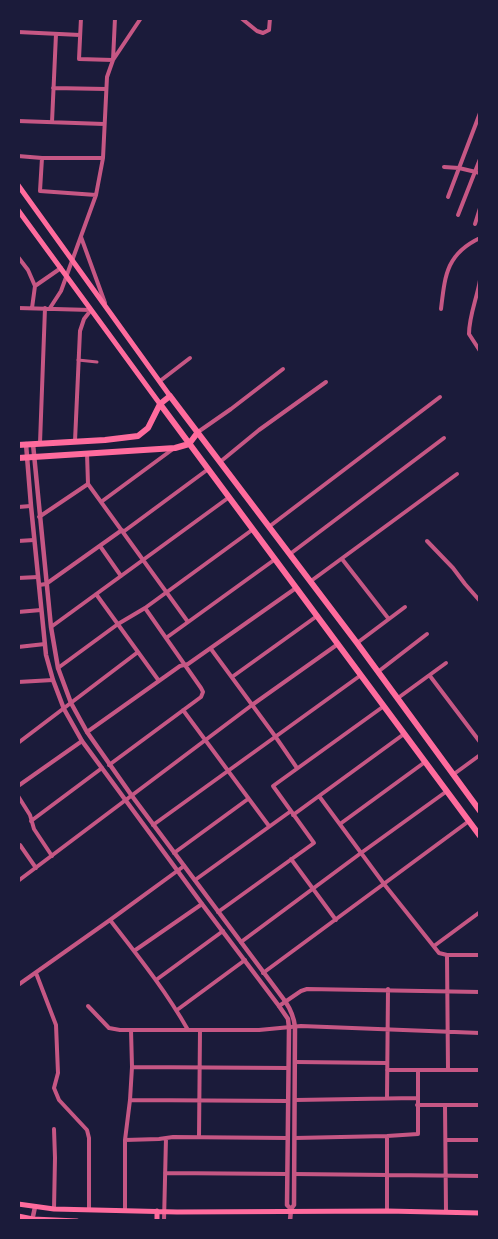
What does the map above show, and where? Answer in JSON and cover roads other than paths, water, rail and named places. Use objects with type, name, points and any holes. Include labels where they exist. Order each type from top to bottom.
[{"type":"main road","points":[[18,185],[170,396],[270,526],[480,811]]},
{"type":"main road","points":[[18,210],[207,470],[480,836]]},
{"type":"main road","points":[[18,445],[138,436],[148,428],[160,405],[170,396]]},
{"type":"main road","points":[[18,458],[175,448],[189,444],[198,432]]},
{"type":"main road","points":[[416,750],[429,741]]},
{"type":"main road","points":[[18,1204],[54,1209],[164,1212],[480,1213]]},
{"type":"main road","points":[[157,1211],[157,1221]]},
{"type":"main road","points":[[18,1216],[32,1220],[76,1221]]},
{"type":"street","points":[[81,18],[79,58],[113,60]]},
{"type":"street","points":[[113,60],[116,18]]},
{"type":"street","points":[[141,18],[113,60],[107,77],[103,158],[96,195],[62,291],[47,308],[31,457],[31,506],[46,655],[64,709],[82,741],[288,1019],[287,1205],[291,1211]]},
{"type":"street","points":[[241,18],[263,33],[269,30],[270,18]]},
{"type":"street","points":[[18,32],[80,35]]},
{"type":"street","points":[[51,122],[56,34]]},
{"type":"street","points":[[53,88],[106,89]]},
{"type":"street","points":[[448,197],[480,113]]},
{"type":"street","points":[[18,121],[105,124]]},
{"type":"street","points":[[18,156],[103,158]]},
{"type":"street","points":[[42,158],[40,191],[96,195]]},
{"type":"street","points":[[458,215],[478,172],[480,159]]},
{"type":"street","points":[[444,167],[478,172]]},
{"type":"street","points":[[475,224],[480,208]]},
{"type":"street","points":[[81,237],[107,309]]},
{"type":"street","points":[[441,309],[446,275],[452,261],[458,253],[480,238]]},
{"type":"street","points":[[18,257],[28,270],[35,286],[32,308]]},
{"type":"street","points":[[35,286],[61,268]]},
{"type":"street","points":[[480,280],[469,334],[480,351]]},
{"type":"street","points":[[18,308],[91,310]]},
{"type":"street","points":[[75,442],[80,331],[84,319],[91,310]]},
{"type":"street","points":[[160,381],[190,358]]},
{"type":"street","points":[[78,360],[97,362]]},
{"type":"street","points":[[198,432],[283,369]]},
{"type":"street","points":[[220,462],[259,430],[326,382]]},
{"type":"street","points":[[270,526],[440,397]]},
{"type":"street","points":[[290,554],[444,438]]},
{"type":"street","points":[[101,502],[175,448]]},
{"type":"street","points":[[87,453],[88,484],[188,622]]},
{"type":"street","points":[[31,457],[51,627],[58,668],[70,703],[109,765],[292,1011],[296,1027],[295,1138],[294,1205],[290,1221]]},
{"type":"street","points":[[39,585],[46,584],[207,470]]},
{"type":"street","points":[[311,581],[457,474]]},
{"type":"street","points":[[39,517],[88,484]]},
{"type":"street","points":[[51,627],[228,498]]},
{"type":"street","points":[[18,507],[31,506]]},
{"type":"street","points":[[58,668],[252,530]]},
{"type":"street","points":[[18,542],[34,540]]},
{"type":"street","points":[[427,541],[480,601]]},
{"type":"street","points":[[100,546],[121,576]]},
{"type":"street","points":[[342,559],[388,618]]},
{"type":"street","points":[[166,638],[274,560]]},
{"type":"street","points":[[18,578],[38,577]]},
{"type":"street","points":[[87,732],[180,666],[188,664],[211,649],[296,588]]},
{"type":"street","points":[[96,594],[159,681]]},
{"type":"street","points":[[357,643],[405,607]]},
{"type":"street","points":[[109,765],[201,697],[203,692],[145,608]]},
{"type":"street","points":[[18,612],[41,610]]},
{"type":"street","points":[[232,677],[317,616]]},
{"type":"street","points":[[378,672],[427,634]]},
{"type":"street","points":[[18,647],[45,644]]},
{"type":"street","points":[[18,881],[252,705],[338,644]]},
{"type":"street","points":[[211,649],[297,768]]},
{"type":"street","points":[[18,743],[138,652]]},
{"type":"street","points":[[398,699],[446,663]]},
{"type":"street","points":[[153,825],[361,675]]},
{"type":"street","points":[[430,676],[480,742]]},
{"type":"street","points":[[18,682],[53,680]]},
{"type":"street","points":[[218,912],[314,843],[273,786],[384,706]]},
{"type":"street","points":[[183,710],[269,826]]},
{"type":"street","points":[[194,881],[269,826],[319,796],[404,734]]},
{"type":"street","points":[[18,786],[82,741]]},
{"type":"street","points":[[453,775],[480,755]]},
{"type":"street","points":[[340,824],[425,762]]},
{"type":"street","points":[[32,821],[102,768]]},
{"type":"street","points":[[241,942],[447,791]]},
{"type":"street","points":[[18,796],[30,814],[34,830],[52,856]]},
{"type":"street","points":[[319,796],[360,853],[439,953],[480,955]]},
{"type":"street","points":[[473,801],[480,796]]},
{"type":"street","points":[[174,853],[248,799]]},
{"type":"street","points":[[263,973],[469,821]]},
{"type":"street","points":[[20,845],[36,868]]},
{"type":"street","points":[[291,859],[336,920]]},
{"type":"street","points":[[18,985],[184,866]]},
{"type":"street","points":[[134,951],[201,904]]},
{"type":"street","points":[[434,946],[480,912]]},
{"type":"street","points":[[110,920],[156,980],[188,1030]]},
{"type":"street","points":[[156,980],[223,932]]},
{"type":"street","points":[[447,955],[448,1070]]},
{"type":"street","points":[[177,1010],[245,960]]},
{"type":"street","points":[[36,973],[56,1025],[58,1073],[54,1088],[59,1100],[87,1130],[90,1138],[89,1210]]},
{"type":"street","points":[[279,1006],[307,989],[480,992]]},
{"type":"street","points":[[387,1098],[388,989]]},
{"type":"street","points":[[88,1006],[109,1028],[120,1030],[260,1030],[301,1026],[480,1033]]},
{"type":"street","points":[[199,1137],[200,1029]]},
{"type":"street","points":[[125,1211],[125,1140],[132,1066],[131,1030]]},
{"type":"street","points":[[295,1062],[387,1063]]},
{"type":"street","points":[[132,1066],[288,1068]]},
{"type":"street","points":[[387,1070],[480,1070]]},
{"type":"street","points":[[295,1138],[418,1134],[418,1070]]},
{"type":"street","points":[[295,1100],[417,1098]]},
{"type":"street","points":[[130,1100],[288,1101]]},
{"type":"street","points":[[417,1105],[480,1105]]},
{"type":"street","points":[[446,1105],[446,1212]]},
{"type":"street","points":[[54,1129],[54,1209]]},
{"type":"street","points":[[387,1136],[387,1211]]},
{"type":"street","points":[[125,1140],[173,1137],[287,1138]]},
{"type":"street","points":[[164,1221],[166,1138]]},
{"type":"street","points":[[446,1140],[480,1140]]},
{"type":"street","points":[[165,1173],[287,1174]]},
{"type":"street","points":[[294,1174],[480,1176]]},
{"type":"street","points":[[32,1220],[35,1207]]}]
